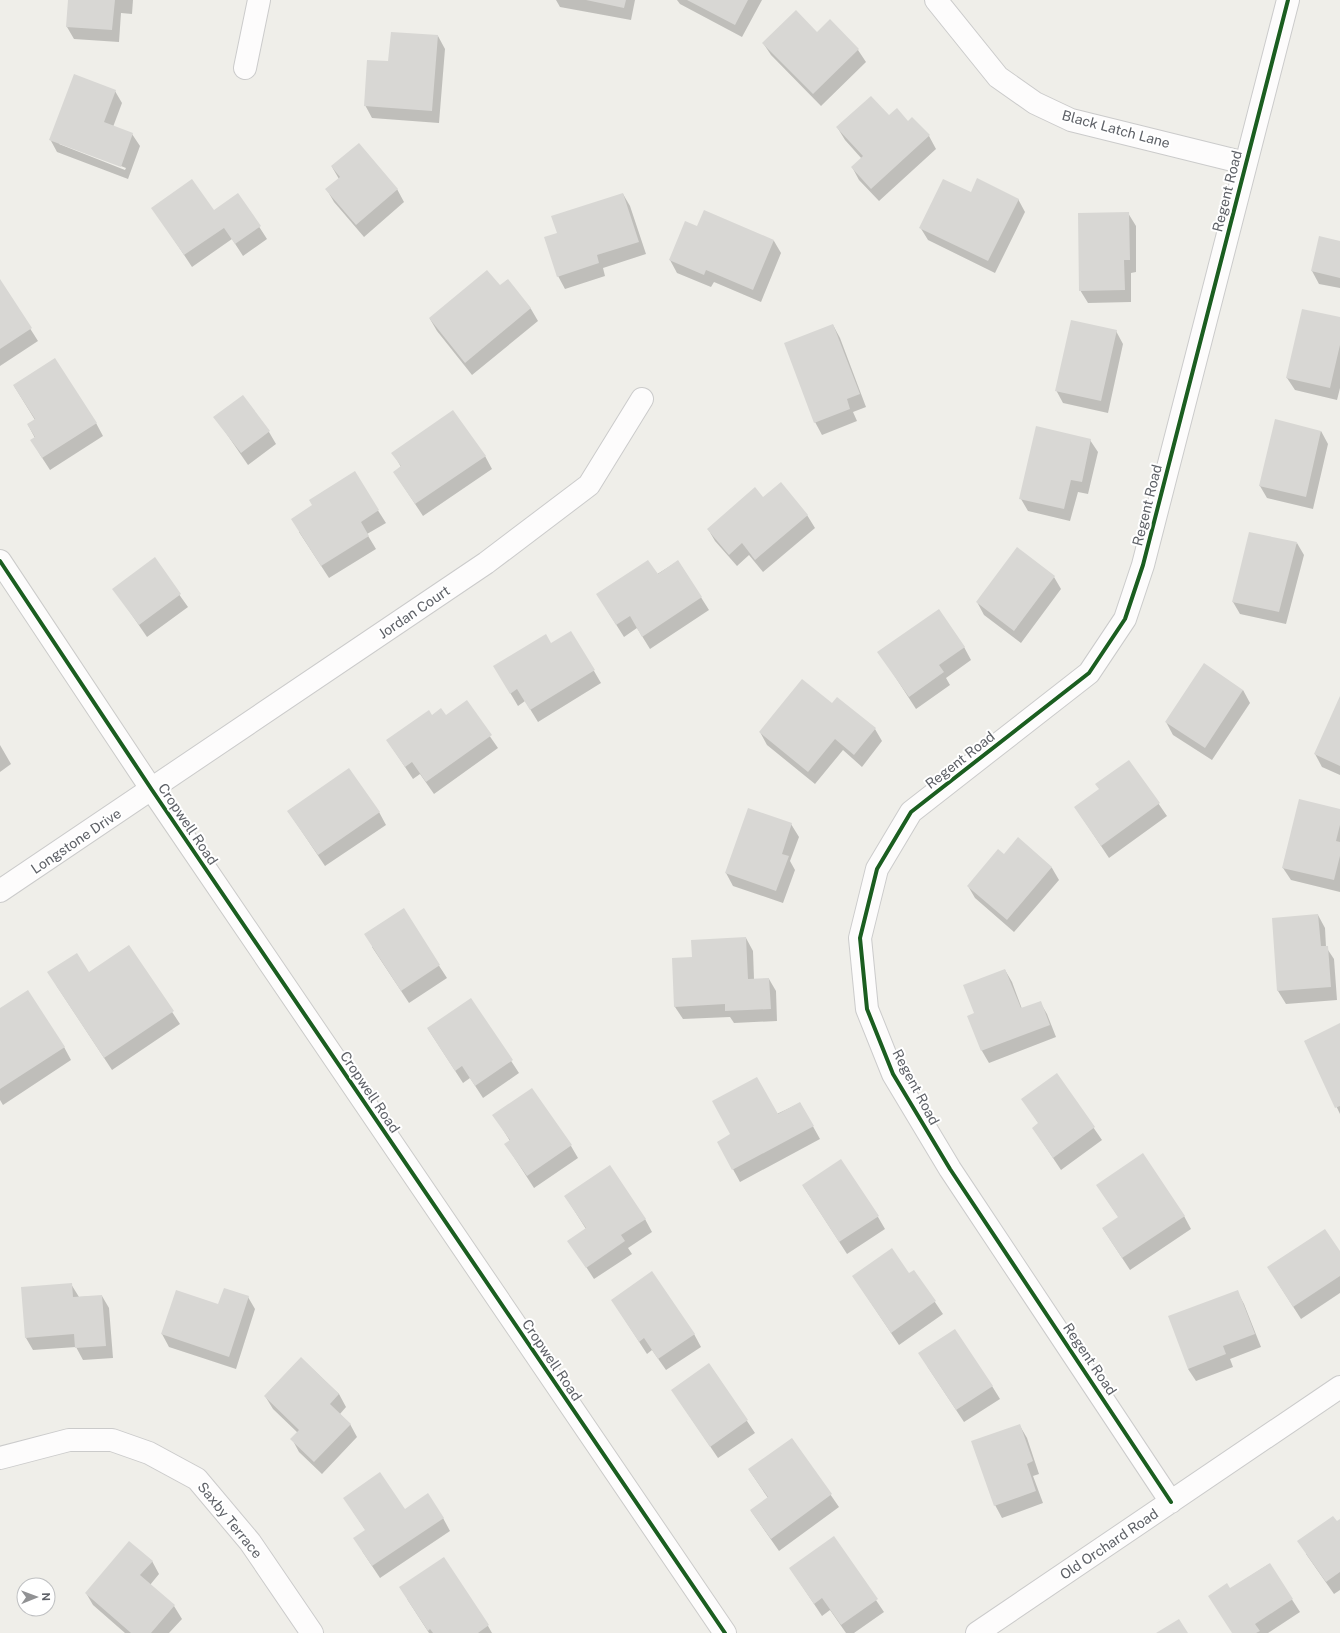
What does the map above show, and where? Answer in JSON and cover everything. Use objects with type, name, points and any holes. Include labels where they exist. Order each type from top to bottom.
[{"type":"street","points":[[245,68],[259,0]]},
{"type":"street","name":"Black Latch Lane","points":[[936,0],[998,78],[1035,103],[1071,120],[1245,163]]},
{"type":"street","name":"Regent Road","points":[[1171,1502],[950,1169],[893,1074],[867,1009],[860,938],[877,869],[911,812],[1089,673],[1125,619],[1143,565],[1288,0]]},
{"type":"street","name":"Jordan Court","points":[[152,790],[486,563],[589,485],[642,399]]},
{"type":"street","name":"Cropwell Road","points":[[0,561],[152,790],[725,1633]]},
{"type":"street","name":"Longstone Drive","points":[[0,891],[152,790]]},
{"type":"street","name":"Old Orchard Road","points":[[978,1633],[1340,1387]]},
{"type":"street","name":"Saxby Terrace","points":[[0,1458],[69,1440],[112,1440],[148,1453],[197,1478],[250,1542],[312,1633]]},
{"type":"building","points":[[68,0],[115,0],[112,30],[66,27]]},
{"type":"building","points":[[586,0],[626,0],[624,8]]},
{"type":"building","points":[[687,0],[748,0],[735,25]]},
{"type":"building","points":[[796,10],[817,32],[830,19],[859,49],[813,94],[762,43]]},
{"type":"building","points":[[391,32],[438,35],[432,111],[364,106],[367,60],[388,61]]},
{"type":"building","points":[[74,74],[116,90],[104,122],[133,133],[121,167],[49,140]]},
{"type":"building","points":[[871,96],[889,115],[897,108],[908,121],[912,117],[930,135],[871,189],[851,167],[863,156],[836,127]]},
{"type":"building","points":[[359,143],[398,189],[356,225],[325,189],[340,177],[331,166]]},
{"type":"building","points":[[977,178],[1019,199],[988,261],[919,228],[943,179],[971,192]]},
{"type":"building","points":[[192,179],[214,210],[238,193],[261,226],[235,244],[224,228],[184,255],[151,208]]},
{"type":"building","points":[[623,193],[639,242],[597,255],[599,263],[557,277],[544,237],[557,233],[551,216]]},
{"type":"building","points":[[704,210],[774,240],[753,290],[706,270],[704,275],[669,260],[685,221],[697,226]]},
{"type":"building","points":[[1129,212],[1130,260],[1124,260],[1125,290],[1079,291],[1078,213]]},
{"type":"building","points":[[1319,236],[1340,241],[1340,278],[1311,271]]},
{"type":"building","points":[[487,270],[500,285],[508,279],[531,308],[465,363],[429,318]]},
{"type":"building","points":[[0,279],[32,328],[0,349]]},
{"type":"building","points":[[1302,309],[1340,317],[1340,345],[1330,388],[1286,378]]},
{"type":"building","points":[[1071,320],[1117,330],[1101,401],[1055,391]]},
{"type":"building","points":[[833,324],[860,394],[847,399],[850,409],[814,423],[784,343]]},
{"type":"building","points":[[55,358],[97,423],[42,458],[30,440],[35,437],[27,424],[35,419],[13,385]]},
{"type":"building","points":[[243,395],[270,431],[241,453],[213,417]]},
{"type":"building","points":[[453,410],[486,456],[415,504],[393,472],[401,466],[391,453]]},
{"type":"building","points":[[1275,419],[1321,431],[1306,497],[1259,486]]},
{"type":"building","points":[[1036,426],[1091,439],[1082,482],[1071,480],[1064,509],[1019,499]]},
{"type":"building","points":[[355,471],[379,510],[361,522],[369,536],[321,566],[291,519],[312,505],[309,500]]},
{"type":"building","points":[[781,482],[808,515],[755,560],[742,543],[729,555],[707,529],[755,487],[763,497]]},
{"type":"building","points":[[1249,532],[1297,542],[1279,612],[1232,602]]},
{"type":"building","points":[[1017,547],[1055,576],[1014,631],[976,602]]},
{"type":"building","points":[[155,557],[181,594],[139,625],[112,589]]},
{"type":"building","points":[[648,560],[658,574],[678,560],[702,597],[642,637],[630,616],[616,625],[596,594]]},
{"type":"building","points":[[939,609],[965,647],[939,665],[944,672],[909,697],[877,652]]},
{"type":"building","points":[[571,631],[595,670],[530,710],[517,689],[510,694],[493,666],[546,634],[551,643]]},
{"type":"building","points":[[1204,663],[1243,690],[1205,748],[1165,722]]},
{"type":"building","points":[[802,679],[832,703],[837,697],[876,728],[854,755],[835,739],[808,772],[759,732]]},
{"type":"building","points":[[1340,696],[1340,766],[1314,754]]},
{"type":"building","points":[[467,700],[492,735],[426,782],[412,762],[405,767],[386,740],[429,710],[432,715],[441,708],[446,715]]},
{"type":"building","points":[[1129,760],[1160,803],[1101,846],[1074,807],[1099,789],[1095,784]]},
{"type":"building","points":[[349,768],[380,812],[318,855],[287,811]]},
{"type":"building","points":[[1299,799],[1340,809],[1340,825],[1336,841],[1340,842],[1340,856],[1334,880],[1282,868]]},
{"type":"building","points":[[748,808],[792,823],[782,854],[789,856],[776,891],[725,873]]},
{"type":"building","points":[[1018,837],[1052,867],[1007,920],[967,886],[998,849],[1004,854]]},
{"type":"building","points":[[404,908],[440,965],[401,991],[364,934]]},
{"type":"building","points":[[1318,914],[1321,946],[1328,946],[1331,987],[1277,991],[1272,918]]},
{"type":"building","points":[[746,937],[748,979],[769,978],[771,1009],[725,1011],[725,1004],[674,1007],[672,958],[692,957],[691,940]]},
{"type":"building","points":[[129,945],[174,1011],[104,1058],[47,972],[77,953],[89,972]]},
{"type":"building","points":[[1005,969],[1021,1008],[1041,1001],[1050,1025],[981,1051],[967,1016],[974,1013],[963,985]]},
{"type":"building","points":[[28,990],[65,1047],[0,1089],[0,1008]]},
{"type":"building","points":[[471,998],[513,1060],[475,1086],[462,1066],[455,1071],[427,1028]]},
{"type":"building","points":[[1340,1023],[1340,1106],[1335,1108],[1304,1041]]},
{"type":"building","points":[[1057,1073],[1095,1127],[1053,1158],[1032,1128],[1038,1123],[1021,1099]]},
{"type":"building","points":[[757,1077],[778,1114],[800,1102],[814,1126],[732,1170],[717,1142],[730,1134],[712,1101]]},
{"type":"building","points":[[532,1088],[572,1145],[527,1176],[504,1144],[510,1140],[492,1115]]},
{"type":"building","points":[[1143,1153],[1185,1216],[1122,1258],[1102,1228],[1118,1217],[1096,1185]]},
{"type":"building","points":[[841,1159],[879,1216],[839,1242],[802,1185]]},
{"type":"building","points":[[610,1165],[646,1219],[621,1235],[625,1241],[586,1268],[567,1241],[586,1228],[564,1196]]},
{"type":"building","points":[[1325,1229],[1340,1251],[1340,1276],[1293,1307],[1267,1267]]},
{"type":"building","points":[[892,1248],[909,1273],[914,1270],[936,1301],[891,1333],[852,1276]]},
{"type":"building","points":[[652,1271],[695,1334],[658,1359],[644,1338],[639,1342],[611,1300]]},
{"type":"building","points":[[72,1283],[73,1297],[102,1295],[106,1346],[75,1348],[74,1334],[25,1338],[21,1287]]},
{"type":"building","points":[[224,1288],[249,1296],[229,1357],[161,1334],[176,1290],[218,1304]]},
{"type":"building","points":[[1238,1290],[1255,1334],[1223,1346],[1226,1354],[1188,1369],[1168,1316]]},
{"type":"building","points":[[955,1329],[993,1386],[956,1410],[918,1353]]},
{"type":"building","points":[[301,1357],[339,1394],[330,1404],[351,1424],[314,1462],[290,1439],[299,1430],[264,1396]]},
{"type":"building","points":[[709,1363],[748,1420],[710,1447],[671,1390]]},
{"type":"building","points":[[1020,1424],[1033,1461],[1027,1464],[1036,1491],[994,1506],[971,1441]]},
{"type":"building","points":[[792,1438],[832,1494],[771,1539],[750,1510],[768,1497],[748,1469]]},
{"type":"building","points":[[380,1472],[405,1509],[428,1493],[444,1518],[372,1566],[353,1538],[365,1530],[343,1498]]},
{"type":"building","points":[[1333,1516],[1337,1521],[1340,1519],[1340,1572],[1326,1582],[1297,1541]]},
{"type":"building","points":[[834,1536],[878,1599],[841,1625],[822,1598],[814,1604],[789,1568]]},
{"type":"building","points":[[129,1541],[153,1561],[140,1575],[175,1605],[151,1633],[131,1633],[85,1593]]},
{"type":"building","points":[[444,1557],[489,1625],[478,1633],[433,1633],[430,1629],[428,1631],[399,1587]]},
{"type":"building","points":[[1270,1563],[1293,1599],[1255,1624],[1260,1631],[1256,1633],[1232,1633],[1208,1596],[1227,1583],[1230,1588]]},
{"type":"building","points":[[1179,1619],[1188,1633],[1156,1633]]},
{"type":"cycle path","points":[[1171,1502],[950,1169],[893,1074],[867,1009],[860,938],[877,869],[911,812],[1089,673],[1125,619],[1143,565],[1288,0]]},
{"type":"cycle path","points":[[0,561],[152,790],[725,1633]]}]
